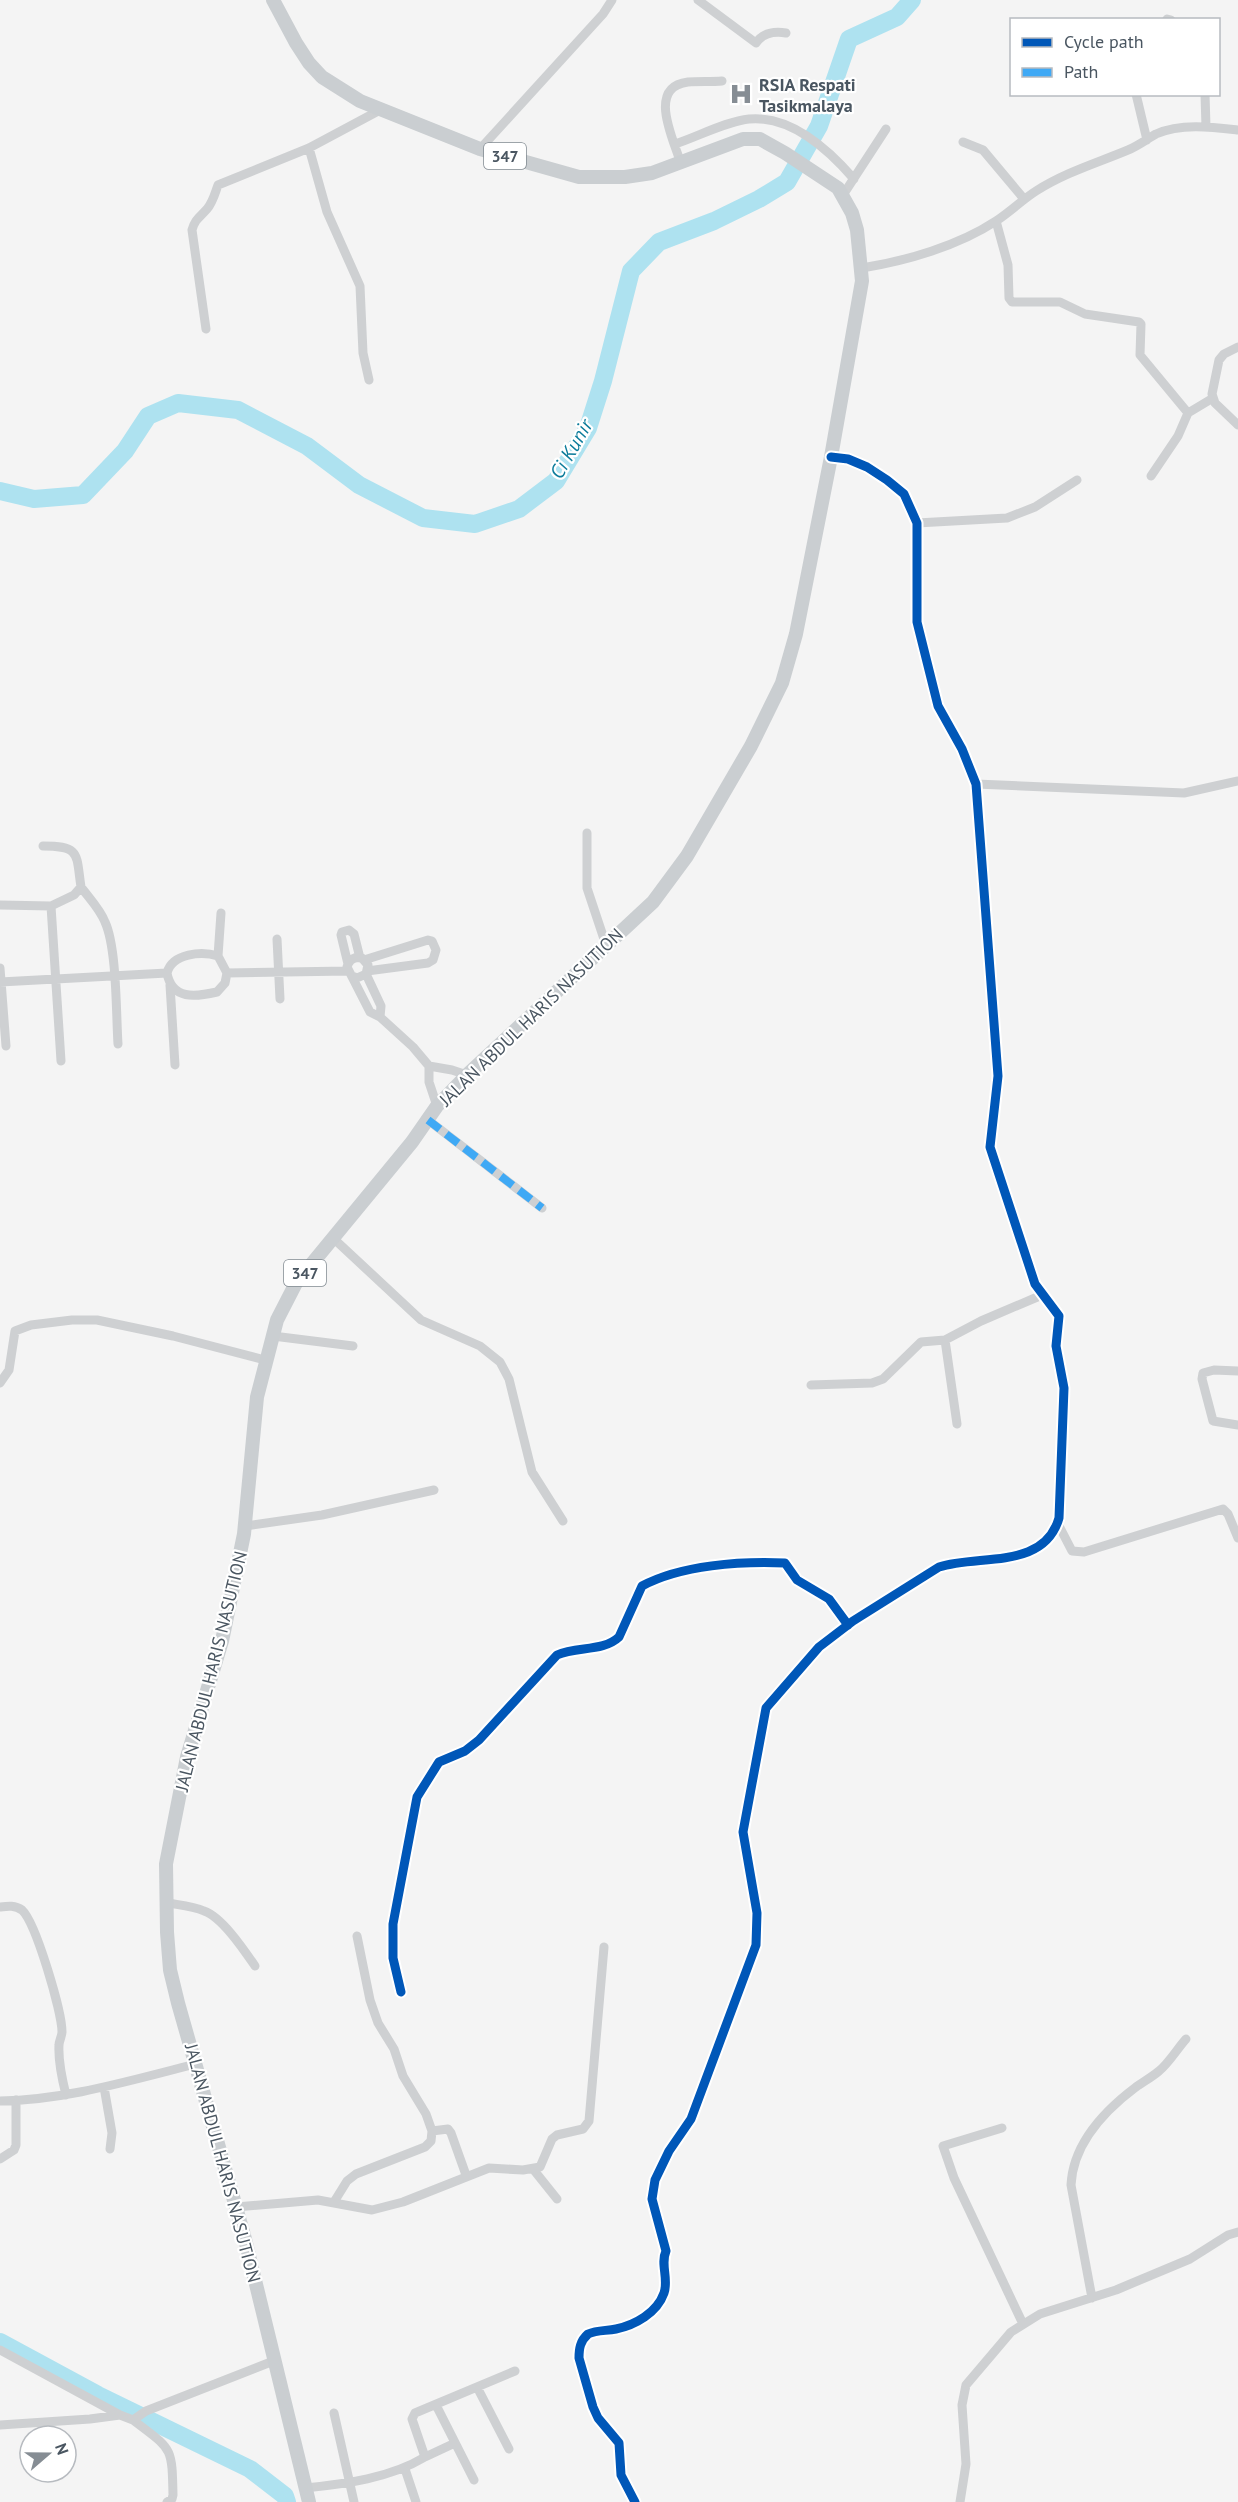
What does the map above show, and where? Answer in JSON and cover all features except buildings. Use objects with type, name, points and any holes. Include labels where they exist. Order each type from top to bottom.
[{"type":"main road","name":"347","points":[[273,0],[309,63],[322,76],[360,101],[480,149],[579,177],[637,176],[742,139],[760,140],[785,153],[840,191]]},
{"type":"main road","name":"JALAN ABDUL HARIS NASUTION","points":[[309,2502],[276,2360],[236,2207],[178,2003],[170,1970],[167,1932],[166,1864],[187,1757],[222,1641],[245,1526],[257,1397],[265,1360],[277,1320],[296,1283],[437,1106],[467,1075],[653,902],[687,856],[751,746],[782,683],[796,634],[831,457],[862,281],[857,230],[840,191]]},
{"type":"street","points":[[480,149],[603,15],[612,0]]},
{"type":"street","points":[[698,0],[756,43],[761,36],[777,31],[786,33]]},
{"type":"street","points":[[680,161],[665,115],[666,97],[673,88],[686,82],[722,81]]},
{"type":"street","points":[[1136,96],[1147,140]]},
{"type":"street","points":[[1205,96],[1206,127]]},
{"type":"street","points":[[206,329],[192,230],[195,221],[208,207],[219,184],[309,148],[382,109]]},
{"type":"street","points":[[675,144],[748,119],[762,119],[784,125],[808,136],[839,161],[854,179]]},
{"type":"street","points":[[862,268],[895,263],[922,255],[996,221],[1024,199],[1074,170],[1130,150],[1158,133],[1185,127],[1238,130]]},
{"type":"street","points":[[840,191],[854,179],[886,129]]},
{"type":"street","points":[[963,142],[983,150],[1024,199]]},
{"type":"street","points":[[309,148],[327,212],[360,286],[363,353],[369,380]]},
{"type":"street","points":[[996,221],[1008,265],[1010,301],[1060,302],[1085,314],[1139,322],[1142,328],[1138,350],[1140,355],[1188,413]]},
{"type":"street","points":[[1238,347],[1224,354],[1219,360],[1213,398],[1220,409],[1238,425]]},
{"type":"street","points":[[1151,476],[1178,436],[1188,413],[1213,398]]},
{"type":"street","points":[[635,2502],[621,2475],[619,2443],[598,2418],[593,2407],[579,2351],[588,2334],[634,2324],[656,2306],[664,2293],[666,2278],[663,2257],[666,2251],[652,2199],[655,2180],[669,2151],[691,2119],[756,1945],[757,1913],[743,1832],[764,1716],[771,1700],[814,1653],[848,1625],[939,1567],[953,1563],[1014,1557],[1037,1548],[1047,1541],[1058,1524],[1064,1388],[1056,1346],[1059,1316],[1035,1284],[990,1147],[998,1076],[976,784],[962,749],[938,706],[917,622],[917,523],[904,494],[887,480],[867,466],[848,459],[831,457]]},
{"type":"street","points":[[917,523],[1007,518],[1035,507],[1077,480]]},
{"type":"street","points":[[976,784],[1184,793],[1238,782]]},
{"type":"street","points":[[587,833],[587,888],[606,945]]},
{"type":"street","points":[[43,846],[64,846],[71,849],[77,859],[81,887],[106,923],[114,976],[118,1044]]},
{"type":"street","points":[[0,905],[51,906],[74,895],[81,887]]},
{"type":"street","points":[[51,906],[61,1061]]},
{"type":"street","points":[[170,985],[180,994],[217,992],[225,983],[227,973],[218,956],[220,913]]},
{"type":"street","points":[[380,1017],[381,1006],[366,973],[368,965],[362,959],[352,932],[342,932],[349,970],[370,1012],[380,1017],[413,1047],[429,1066],[467,1075]]},
{"type":"street","points":[[277,939],[280,999]]},
{"type":"street","points":[[227,973],[349,970],[357,978],[366,973],[428,963],[433,960],[436,950],[434,943],[428,940],[362,959],[355,958],[349,970]]},
{"type":"street","points":[[175,1065],[170,985],[167,973],[169,967],[176,959],[202,953],[218,956]]},
{"type":"street","points":[[0,968],[6,1046]]},
{"type":"street","points":[[0,982],[167,973]]},
{"type":"street","points":[[429,1066],[429,1082],[437,1106]]},
{"type":"street","points":[[428,1120],[542,1208]]},
{"type":"street","points":[[333,1238],[427,1324],[480,1346],[500,1362],[509,1379],[531,1472],[563,1521]]},
{"type":"street","points":[[811,1385],[872,1383],[888,1376],[921,1342],[945,1340],[981,1321],[1042,1295]]},
{"type":"street","points":[[0,1383],[9,1370],[15,1331],[31,1324],[72,1320],[97,1320],[172,1336],[265,1360]]},
{"type":"street","points":[[273,1336],[352,1346]]},
{"type":"street","points":[[945,1340],[957,1424]]},
{"type":"street","points":[[1238,1371],[1214,1370],[1203,1373],[1202,1379],[1213,1421],[1238,1425]]},
{"type":"street","points":[[245,1526],[322,1515],[434,1490]]},
{"type":"street","points":[[1058,1524],[1072,1551],[1084,1551],[1223,1509],[1228,1514],[1238,1538]]},
{"type":"street","points":[[401,1992],[393,1958],[393,1924],[419,1793],[439,1762],[465,1751],[479,1740],[557,1655],[572,1649],[613,1642],[619,1637],[640,1588],[644,1584],[698,1568],[713,1566],[752,1562],[784,1563],[797,1580],[829,1599],[848,1625]]},
{"type":"street","points":[[168,1903],[206,1911],[218,1920],[243,1948],[255,1966]]},
{"type":"street","points":[[0,1907],[11,1905],[24,1912],[38,1941],[62,2031],[59,2045],[60,2072],[66,2095]]},
{"type":"street","points":[[334,2202],[347,2181],[356,2174],[425,2147],[430,2141],[432,2131],[426,2114],[403,2076],[394,2049],[378,2023],[370,2000],[357,1936]]},
{"type":"street","points":[[236,2207],[318,2200],[372,2210],[386,2207],[489,2168],[533,2169],[540,2167],[552,2139],[557,2135],[583,2129],[589,2121],[604,1947]]},
{"type":"street","points":[[1092,2298],[1071,2185],[1076,2155],[1090,2131],[1120,2100],[1160,2070],[1186,2039]]},
{"type":"street","points":[[0,2101],[66,2095],[196,2064]]},
{"type":"street","points":[[104,2087],[112,2133],[110,2150]]},
{"type":"street","points":[[0,2159],[14,2150],[16,2145],[15,2100]]},
{"type":"street","points":[[432,2131],[448,2128],[466,2175]]},
{"type":"street","points":[[1002,2128],[943,2146],[954,2178],[1023,2324]]},
{"type":"street","points":[[533,2169],[556,2199]]},
{"type":"street","points":[[960,2502],[966,2464],[962,2405],[966,2385],[1011,2332],[1040,2314],[1116,2290],[1190,2259],[1228,2235],[1238,2232]]},
{"type":"street","points":[[0,2350],[120,2415],[135,2418],[170,2452],[172,2499],[168,2502]]},
{"type":"street","points":[[135,2418],[146,2411],[276,2360]]},
{"type":"street","points":[[425,2457],[412,2418],[415,2413],[515,2371]]},
{"type":"street","points":[[477,2387],[509,2450]]},
{"type":"street","points":[[436,2405],[474,2480]]},
{"type":"street","points":[[334,2413],[354,2502]]},
{"type":"street","points":[[0,2425],[120,2415]]},
{"type":"street","points":[[305,2488],[349,2482],[405,2469],[455,2443]]},
{"type":"street","points":[[405,2469],[416,2502]]},
{"type":"waterway","name":"Ci Kunir","points":[[0,491],[34,499],[83,495],[125,451],[148,416],[178,403],[238,410],[307,446],[359,485],[423,518],[475,524],[519,509],[556,481],[588,428],[603,381],[631,271],[659,242],[714,221],[759,199],[787,182],[819,126],[849,39],[897,17],[912,0]]},
{"type":"waterway","points":[[0,2342],[98,2395],[250,2469],[285,2496],[287,2502]]},
{"type":"marked path","points":[[428,1120],[542,1208]]},
{"type":"cycle path","points":[[635,2502],[621,2475],[619,2443],[598,2418],[593,2407],[579,2358],[580,2348],[583,2339],[588,2334],[612,2330],[638,2321],[651,2312],[664,2293],[666,2251],[652,2199],[655,2180],[669,2151],[691,2119],[756,1945],[757,1913],[743,1832],[766,1708],[819,1647],[853,1621],[939,1567],[1009,1557],[1040,1546],[1051,1535],[1059,1518],[1064,1388],[1056,1346],[1059,1316],[1035,1284],[990,1147],[998,1076],[976,784],[962,749],[938,706],[917,622],[917,523],[904,494],[887,480],[867,467],[848,459],[831,457]]},
{"type":"cycle path","points":[[401,1992],[393,1958],[393,1924],[417,1797],[439,1762],[465,1751],[479,1740],[557,1655],[613,1642],[619,1637],[642,1586],[675,1573],[731,1564],[785,1563],[797,1580],[829,1599],[848,1625]]},
{"type":"place","name":"RSIA Respati Tasikmalaya","points":[[741,94]]}]
